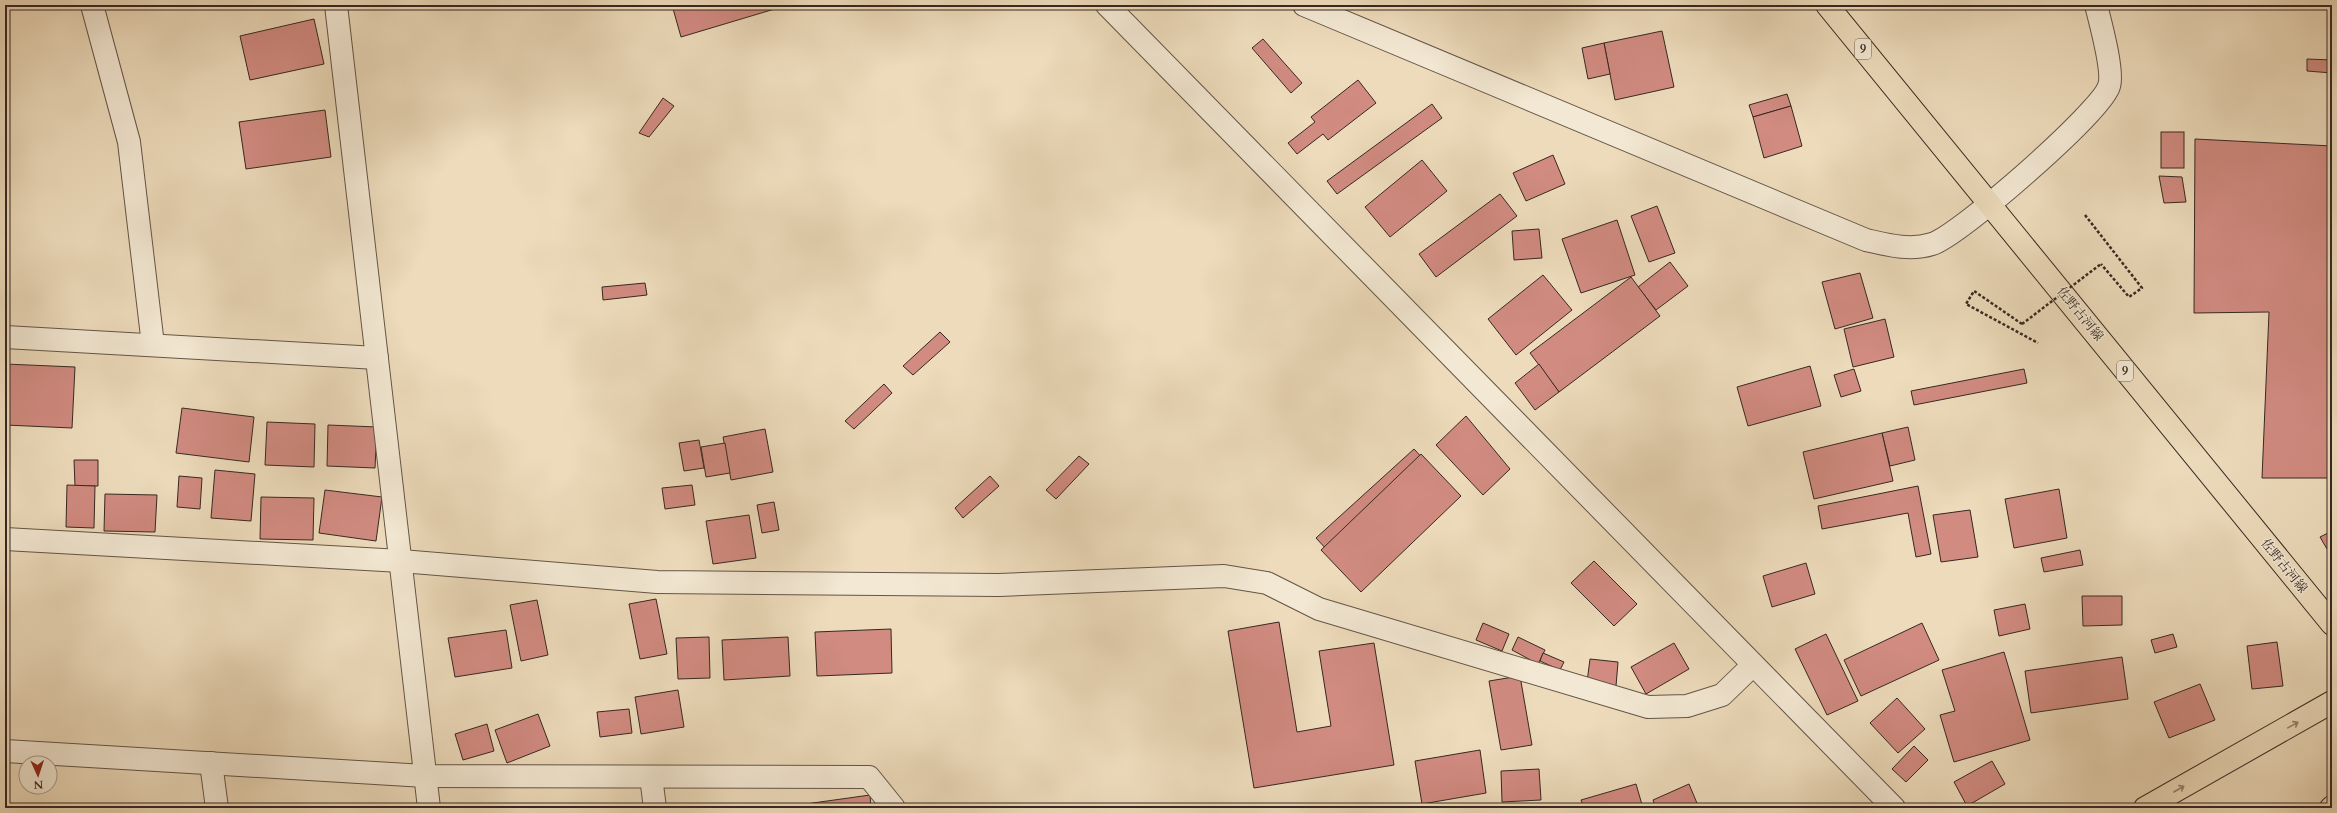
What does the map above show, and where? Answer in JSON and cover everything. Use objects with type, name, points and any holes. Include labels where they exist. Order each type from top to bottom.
[{"type":"main road","name":"佐野古河線","points":[[1827,5],[2332,624]]},
{"type":"main road","points":[[2145,808],[2332,702]]},
{"type":"street","points":[[92,5],[129,142],[153,344]]},
{"type":"street","points":[[336,5],[401,561],[424,776],[429,808]]},
{"type":"street","points":[[1304,5],[1866,240],[1892,246],[1916,247],[1933,244],[1952,233],[1989,204],[2032,168],[2102,100],[2110,84],[2107,58],[2096,5]]},
{"type":"street","points":[[1113,8],[1894,808]]},
{"type":"street","points":[[5,337],[153,344],[377,358]]},
{"type":"street","points":[[5,539],[401,561],[657,582],[999,585],[1224,576],[1267,583],[1319,609],[1648,707],[1687,706],[1722,695],[1753,665]]},
{"type":"street","points":[[5,751],[424,776],[869,777],[894,808]]},
{"type":"street","points":[[210,763],[217,808]]},
{"type":"street","points":[[651,777],[655,808]]},
{"type":"path","points":[[2038,343],[1966,304],[1974,291],[2022,324],[2102,264],[2129,297],[2142,288],[2085,215]]},
{"type":"building","points":[[213,5],[242,5],[214,9]]},
{"type":"building","points":[[672,5],[788,5],[681,37]]},
{"type":"building","points":[[314,19],[324,64],[250,80],[240,36]]},
{"type":"building","points":[[1662,31],[1674,87],[1615,100],[1604,43]]},
{"type":"building","points":[[1263,39],[1302,83],[1291,93],[1252,48]]},
{"type":"building","points":[[1604,43],[1610,74],[1588,79],[1582,48]]},
{"type":"building","points":[[2307,59],[2332,60],[2332,73],[2307,71]]},
{"type":"building","points":[[1358,80],[1376,103],[1328,140],[1323,134],[1297,154],[1288,143],[1315,122],[1311,117]]},
{"type":"building","points":[[1787,94],[1791,106],[1753,117],[1749,105]]},
{"type":"building","points":[[663,98],[674,106],[649,137],[639,133]]},
{"type":"building","points":[[1432,104],[1442,118],[1337,194],[1327,181]]},
{"type":"building","points":[[1791,106],[1802,146],[1764,158],[1753,117]]},
{"type":"building","points":[[325,110],[331,157],[246,169],[239,122]]},
{"type":"building","points":[[2161,132],[2184,132],[2184,168],[2161,168]]},
{"type":"building","points":[[2195,139],[2332,146],[2332,478],[2262,478],[2269,312],[2194,313]]},
{"type":"building","points":[[1553,155],[1565,184],[1526,201],[1513,173]]},
{"type":"building","points":[[1422,160],[1447,191],[1390,237],[1365,207]]},
{"type":"building","points":[[2159,176],[2182,177],[2186,202],[2164,203]]},
{"type":"building","points":[[1500,194],[1517,216],[1436,277],[1419,254]]},
{"type":"building","points":[[1657,206],[1675,253],[1649,262],[1631,216]]},
{"type":"building","points":[[1617,220],[1635,275],[1581,293],[1562,239]]},
{"type":"building","points":[[1539,229],[1542,258],[1514,260],[1512,231]]},
{"type":"building","points":[[1670,262],[1688,286],[1656,310],[1638,287]]},
{"type":"building","points":[[1860,273],[1873,318],[1835,329],[1822,282]]},
{"type":"building","points":[[1543,275],[1572,310],[1516,355],[1488,319]]},
{"type":"building","points":[[1631,277],[1660,316],[1559,392],[1530,353]]},
{"type":"building","points":[[645,283],[647,295],[603,300],[602,287]]},
{"type":"building","points":[[1885,319],[1894,357],[1853,367],[1844,329]]},
{"type":"building","points":[[940,332],[950,342],[913,375],[903,366]]},
{"type":"building","points":[[5,364],[75,367],[72,428],[5,425]]},
{"type":"building","points":[[1539,364],[1559,392],[1535,410],[1515,383]]},
{"type":"building","points":[[1810,366],[1821,406],[1748,426],[1737,387]]},
{"type":"building","points":[[1854,369],[1861,391],[1841,397],[1834,375]]},
{"type":"building","points":[[2024,369],[2027,383],[1914,405],[1911,391]]},
{"type":"building","points":[[884,384],[892,393],[854,429],[845,421]]},
{"type":"building","points":[[182,408],[254,417],[249,462],[176,453]]},
{"type":"building","points":[[1466,416],[1510,469],[1483,495],[1436,445]]},
{"type":"building","points":[[267,422],[315,424],[314,467],[265,465]]},
{"type":"building","points":[[328,425],[377,427],[375,468],[327,466]]},
{"type":"building","points":[[1908,427],[1915,460],[1890,466],[1882,433]]},
{"type":"building","points":[[765,429],[773,472],[731,480],[723,437]]},
{"type":"building","points":[[1882,433],[1893,481],[1814,499],[1803,452]]},
{"type":"building","points":[[699,440],[704,468],[684,471],[679,443]]},
{"type":"building","points":[[725,443],[730,473],[706,477],[701,447]]},
{"type":"building","points":[[1414,449],[1451,489],[1352,577],[1316,538]]},
{"type":"building","points":[[1421,454],[1461,496],[1361,592],[1321,550]]},
{"type":"building","points":[[1079,456],[1089,464],[1056,499],[1046,490]]},
{"type":"building","points":[[74,460],[98,460],[98,486],[75,486]]},
{"type":"building","points":[[215,470],[255,474],[251,521],[211,518]]},
{"type":"building","points":[[179,476],[202,478],[200,509],[177,507]]},
{"type":"building","points":[[990,476],[999,486],[963,518],[955,508]]},
{"type":"building","points":[[67,485],[95,486],[94,528],[66,527]]},
{"type":"building","points":[[692,485],[695,505],[665,509],[662,488]]},
{"type":"building","points":[[1918,486],[1931,554],[1916,557],[1908,513],[1822,529],[1818,506]]},
{"type":"building","points":[[2059,489],[2067,538],[2014,548],[2005,499]]},
{"type":"building","points":[[325,490],[382,497],[376,541],[319,533]]},
{"type":"building","points":[[105,494],[157,495],[155,532],[104,531]]},
{"type":"building","points":[[261,497],[314,498],[313,540],[260,539]]},
{"type":"building","points":[[774,502],[779,530],[762,533],[757,505]]},
{"type":"building","points":[[1970,510],[1978,557],[1941,562],[1933,515]]},
{"type":"building","points":[[749,515],[756,558],[713,564],[706,521]]},
{"type":"building","points":[[2332,531],[2332,546],[2327,549],[2320,537]]},
{"type":"building","points":[[2080,550],[2083,565],[2044,572],[2041,558]]},
{"type":"building","points":[[1594,561],[1637,604],[1614,626],[1571,583]]},
{"type":"building","points":[[1806,563],[1815,594],[1772,607],[1763,576]]},
{"type":"building","points":[[2082,596],[2122,596],[2122,625],[2083,626]]},
{"type":"building","points":[[656,599],[667,654],[640,659],[629,604]]},
{"type":"building","points":[[537,600],[548,655],[521,661],[510,605]]},
{"type":"building","points":[[2025,604],[2030,629],[1999,636],[1994,610]]},
{"type":"building","points":[[1279,622],[1297,732],[1331,726],[1319,651],[1374,643],[1394,765],[1254,788],[1228,631]]},
{"type":"building","points":[[1483,623],[1509,634],[1502,651],[1476,640]]},
{"type":"building","points":[[1922,623],[1939,660],[1861,696],[1844,660]]},
{"type":"building","points":[[891,629],[892,673],[817,676],[815,632]]},
{"type":"building","points":[[506,630],[512,668],[455,677],[448,638]]},
{"type":"building","points":[[1826,634],[1858,701],[1827,715],[1795,649]]},
{"type":"building","points":[[2173,634],[2177,647],[2155,653],[2151,640]]},
{"type":"building","points":[[709,637],[710,678],[678,679],[676,638]]},
{"type":"building","points":[[788,637],[790,676],[724,680],[722,640]]},
{"type":"building","points":[[1518,637],[1545,650],[1538,664],[1512,650]]},
{"type":"building","points":[[2277,642],[2283,686],[2252,689],[2247,646]]},
{"type":"building","points":[[1674,643],[1689,669],[1646,694],[1631,667]]},
{"type":"building","points":[[2004,652],[2030,740],[1954,762],[1940,715],[1955,711],[1942,670]]},
{"type":"building","points":[[1543,653],[1564,662],[1560,670],[1540,661]]},
{"type":"building","points":[[2122,657],[2128,699],[2031,713],[2025,671]]},
{"type":"building","points":[[1590,659],[1618,662],[1616,686],[1587,682]]},
{"type":"building","points":[[1520,676],[1532,745],[1501,750],[1489,681]]},
{"type":"building","points":[[2200,684],[2215,720],[2169,738],[2154,702]]},
{"type":"building","points":[[678,690],[684,727],[641,734],[635,697]]},
{"type":"building","points":[[1897,698],[1925,729],[1898,753],[1870,723]]},
{"type":"building","points":[[629,709],[632,733],[600,737],[597,712]]},
{"type":"building","points":[[538,714],[550,746],[507,763],[495,730]]},
{"type":"building","points":[[487,724],[494,751],[463,760],[455,734]]},
{"type":"building","points":[[1914,746],[1928,760],[1906,782],[1892,769]]},
{"type":"building","points":[[1480,750],[1486,793],[1422,804],[1415,761]]},
{"type":"building","points":[[1992,761],[2005,784],[1967,806],[1954,782]]},
{"type":"building","points":[[1539,769],[1541,800],[1502,802],[1501,771]]},
{"type":"building","points":[[1636,784],[1643,808],[1584,808],[1581,800]]},
{"type":"building","points":[[1689,784],[1699,808],[1656,808],[1653,800]]},
{"type":"building","points":[[870,795],[871,808],[777,808]]}]
